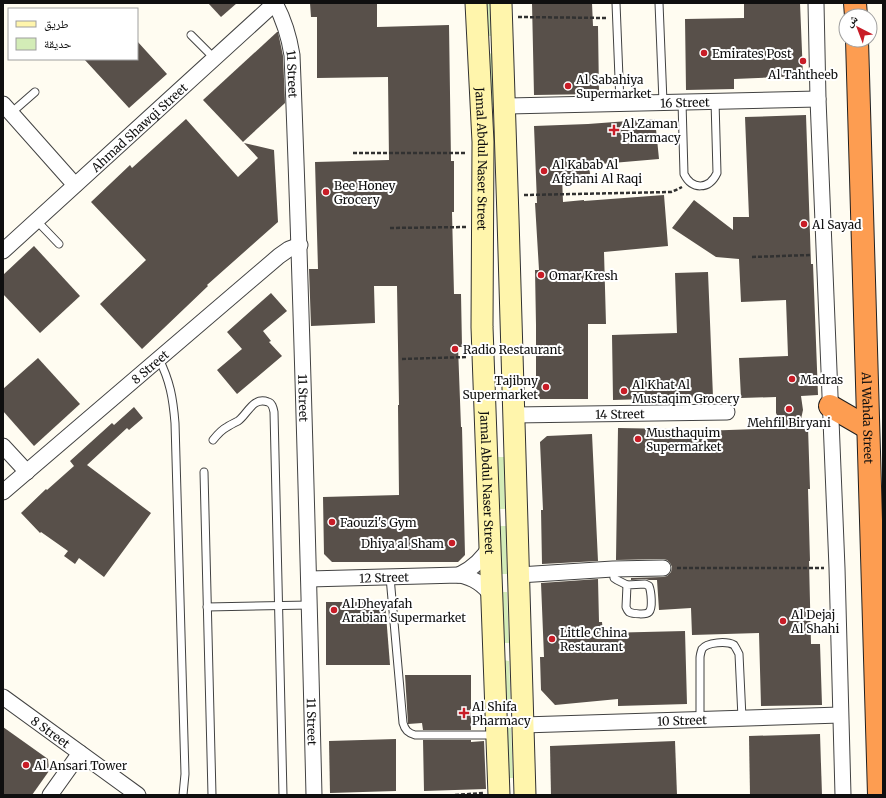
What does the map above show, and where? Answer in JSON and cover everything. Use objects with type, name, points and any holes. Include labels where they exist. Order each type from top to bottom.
[{"type":"highway","name":"Al Wahda Street","points":[[856,48],[879,795]]},
{"type":"highway","points":[[830,406],[868,428]]},
{"type":"street","name":"Ahmad Shawqi Street","points":[[3,251],[275,3]]},
{"type":"street","name":"11 Street","points":[[275,3],[282,15],[292,55],[300,245],[314,795]]},
{"type":"street","name":"Jamal Abdul Naser Street","points":[[476,3],[483,148],[482,327],[499,794]]},
{"type":"street","points":[[816,3],[818,99],[843,795]]},
{"type":"street","name":"Jamal Abdul Naser Street","points":[[501,10],[508,195],[525,795]]},
{"type":"street","name":"16 Street","points":[[504,106],[818,99]]},
{"type":"street","points":[[7,108],[75,185]]},
{"type":"street","points":[[483,148],[488,151],[490,160],[492,220],[495,224],[499,225],[507,222],[508,218]]},
{"type":"street","name":"8 Street","points":[[3,492],[279,256],[289,249],[300,245]]},
{"type":"street","points":[[482,327],[491,326],[497,331],[503,373],[513,385]]},
{"type":"street","name":"14 Street","points":[[514,416],[727,412]]},
{"type":"street","points":[[3,446],[28,472]]},
{"type":"street","points":[[459,575],[467,571],[481,560],[490,545]]},
{"type":"street","points":[[519,575],[613,569],[663,568]]},
{"type":"street","name":"12 Street","points":[[309,579],[459,575],[467,576],[478,582],[487,589],[492,596]]},
{"type":"street","name":"8 Street","points":[[3,697],[138,795]]},
{"type":"street","name":"10 Street","points":[[523,725],[840,715]]},
{"type":"street","points":[[50,795],[80,753]]},
{"type":"lane","points":[[616,3],[620,103]]},
{"type":"lane","points":[[659,3],[663,102]]},
{"type":"lane","points":[[191,35],[214,58]]},
{"type":"lane","points":[[7,108],[35,92]]},
{"type":"lane","points":[[682,102],[684,174],[690,183],[701,186],[711,182],[717,173],[714,101]]},
{"type":"lane","points":[[36,220],[59,244]]},
{"type":"lane","points":[[159,359],[169,384],[175,423],[185,774],[183,795]]},
{"type":"lane","points":[[213,440],[222,430],[242,418],[254,403],[266,401],[272,405],[274,412],[283,795]]},
{"type":"lane","points":[[204,472],[212,795]]},
{"type":"lane","points":[[613,569],[614,578],[627,585],[645,584],[649,586],[651,607],[649,612],[644,614],[628,611],[626,606],[627,585]]},
{"type":"lane","points":[[390,577],[403,723],[407,731],[410,734],[415,735],[496,735]]},
{"type":"lane","points":[[207,607],[310,605]]},
{"type":"lane","points":[[700,719],[700,653],[702,649],[710,643],[730,644],[737,649],[739,654],[742,718]]},
{"type":"path","points":[[501,10],[616,18]]},
{"type":"path","points":[[353,153],[483,148]]},
{"type":"path","points":[[508,195],[671,192],[681,188],[687,179]]},
{"type":"path","points":[[390,228],[482,227]]},
{"type":"path","points":[[752,257],[824,255]]},
{"type":"path","points":[[402,359],[483,357]]},
{"type":"path","points":[[663,568],[836,568]]},
{"type":"path","points":[[455,795],[499,794]]},
{"type":"green space","points":[[484,3],[491,3],[492,36],[485,36]]},
{"type":"green space","points":[[492,53],[494,105],[489,105],[486,54]]},
{"type":"green space","points":[[498,457],[504,457],[505,509],[499,509]]},
{"type":"green space","points":[[499,526],[506,526],[507,574],[501,574]]},
{"type":"green space","points":[[501,592],[507,592],[509,643],[503,643]]},
{"type":"green space","points":[[503,660],[509,661],[511,711],[506,710]]},
{"type":"green space","points":[[505,728],[511,728],[513,778],[507,778]]},
{"type":"building","points":[[208,3],[237,3],[221,17]]},
{"type":"building","points":[[310,3],[377,3],[377,27],[449,25],[451,161],[454,161],[454,212],[452,212],[454,294],[461,294],[462,347],[458,347],[462,427],[465,555],[458,562],[332,562],[324,554],[323,497],[399,495],[397,286],[374,286],[375,323],[311,326],[309,269],[318,269],[315,162],[389,160],[388,77],[317,78],[317,17],[311,17]]},
{"type":"building","points":[[532,3],[592,3],[593,26],[598,26],[599,94],[534,95]]},
{"type":"building","points":[[744,3],[800,3],[803,76],[734,79],[734,89],[686,90],[685,19],[744,18]]},
{"type":"building","points":[[278,32],[283,56],[285,103],[243,142],[203,100]]},
{"type":"building","points":[[138,42],[167,74],[129,108],[85,60],[138,60]]},
{"type":"building","points":[[806,115],[811,264],[813,264],[818,395],[801,396],[803,410],[799,428],[808,427],[811,644],[820,644],[822,705],[761,706],[759,633],[692,635],[691,608],[659,610],[657,580],[631,580],[631,578],[667,576],[671,572],[672,567],[667,560],[616,560],[618,428],[673,429],[673,432],[783,428],[776,413],[776,397],[741,398],[739,358],[788,356],[786,300],[741,302],[739,259],[716,257],[672,228],[694,200],[733,230],[733,217],[749,217],[745,117]]},
{"type":"building","points":[[186,119],[238,177],[258,158],[244,143],[274,150],[278,222],[207,285],[208,286],[142,349],[100,304],[146,260],[91,202],[130,165],[132,168]]},
{"type":"building","points":[[655,119],[659,159],[589,165],[590,174],[562,176],[563,202],[664,195],[668,246],[604,252],[606,324],[588,324],[588,399],[536,399],[535,270],[539,270],[535,203],[537,203],[534,126]]},
{"type":"building","points":[[34,246],[80,296],[40,333],[3,294],[3,275]]},
{"type":"building","points":[[708,272],[713,397],[613,400],[612,335],[677,333],[675,273]]},
{"type":"building","points":[[271,293],[287,311],[263,331],[271,341],[269,342],[282,356],[237,394],[217,370],[242,349],[227,332]]},
{"type":"building","points":[[38,358],[80,404],[34,446],[3,411],[3,389]]},
{"type":"building","points":[[134,407],[143,418],[129,430],[127,428],[87,465],[151,513],[104,577],[79,558],[75,564],[64,556],[68,551],[41,532],[40,533],[21,513],[46,489],[47,490],[74,466],[70,461],[112,423],[114,425]]},
{"type":"building","points":[[592,434],[598,561],[542,564],[541,510],[543,510],[540,442],[547,436]]},
{"type":"building","points":[[598,579],[599,622],[602,622],[603,633],[685,631],[687,704],[618,706],[618,699],[555,705],[541,690],[540,657],[544,657],[541,583]]},
{"type":"building","points":[[326,602],[385,602],[390,665],[326,665]]},
{"type":"building","points":[[405,675],[471,675],[471,730],[423,730],[422,723],[408,724]]},
{"type":"building","name":"Al Ansari Tower","points":[[3,727],[48,759],[49,771],[32,795],[3,795]]},
{"type":"building","points":[[820,734],[822,795],[750,795],[749,736]]},
{"type":"building","points":[[396,739],[396,791],[330,793],[329,741]]},
{"type":"building","points":[[423,740],[471,740],[471,742],[484,741],[486,789],[424,791]]},
{"type":"building","points":[[675,741],[677,795],[551,795],[550,746]]},
{"type":"place","name":"Emirates Post","points":[[704,53]]},
{"type":"place","name":"Al Tahtheeb","points":[[803,61]]},
{"type":"place","name":"Al Sabahiya Supermarket","points":[[568,86]]},
{"type":"place","name":"Al Zaman Pharmacy","points":[[614,130]]},
{"type":"place","name":"Al Kabab Al Afghani Al Raqi","points":[[544,171]]},
{"type":"place","name":"Bee Honey Grocery","points":[[326,192]]},
{"type":"place","name":"Al Sayad","points":[[804,224]]},
{"type":"place","name":"Omar Kresh","points":[[541,275]]},
{"type":"place","name":"Radio Restaurant","points":[[455,349]]},
{"type":"place","name":"Madras","points":[[792,379]]},
{"type":"place","name":"Tajibny Supermarket","points":[[546,387]]},
{"type":"place","name":"Al Khat Al Mustaqim Grocery","points":[[624,391]]},
{"type":"place","name":"Mehfil Biryani","points":[[789,409]]},
{"type":"place","name":"Musthaquim Supermarket","points":[[638,439]]},
{"type":"place","name":"Faouzi's Gym","points":[[332,522]]},
{"type":"place","name":"Dhiya al Sham","points":[[452,543]]},
{"type":"place","name":"Al Dheyafah Arabian Supermarket","points":[[334,610]]},
{"type":"place","name":"Al Dejaj Al Shahi","points":[[783,621]]},
{"type":"place","name":"Little China Restaurant","points":[[552,639]]},
{"type":"place","name":"Al Shifa Pharmacy","points":[[464,713]]},
{"type":"place","name":"Al Ansari Tower","points":[[26,765]]}]
